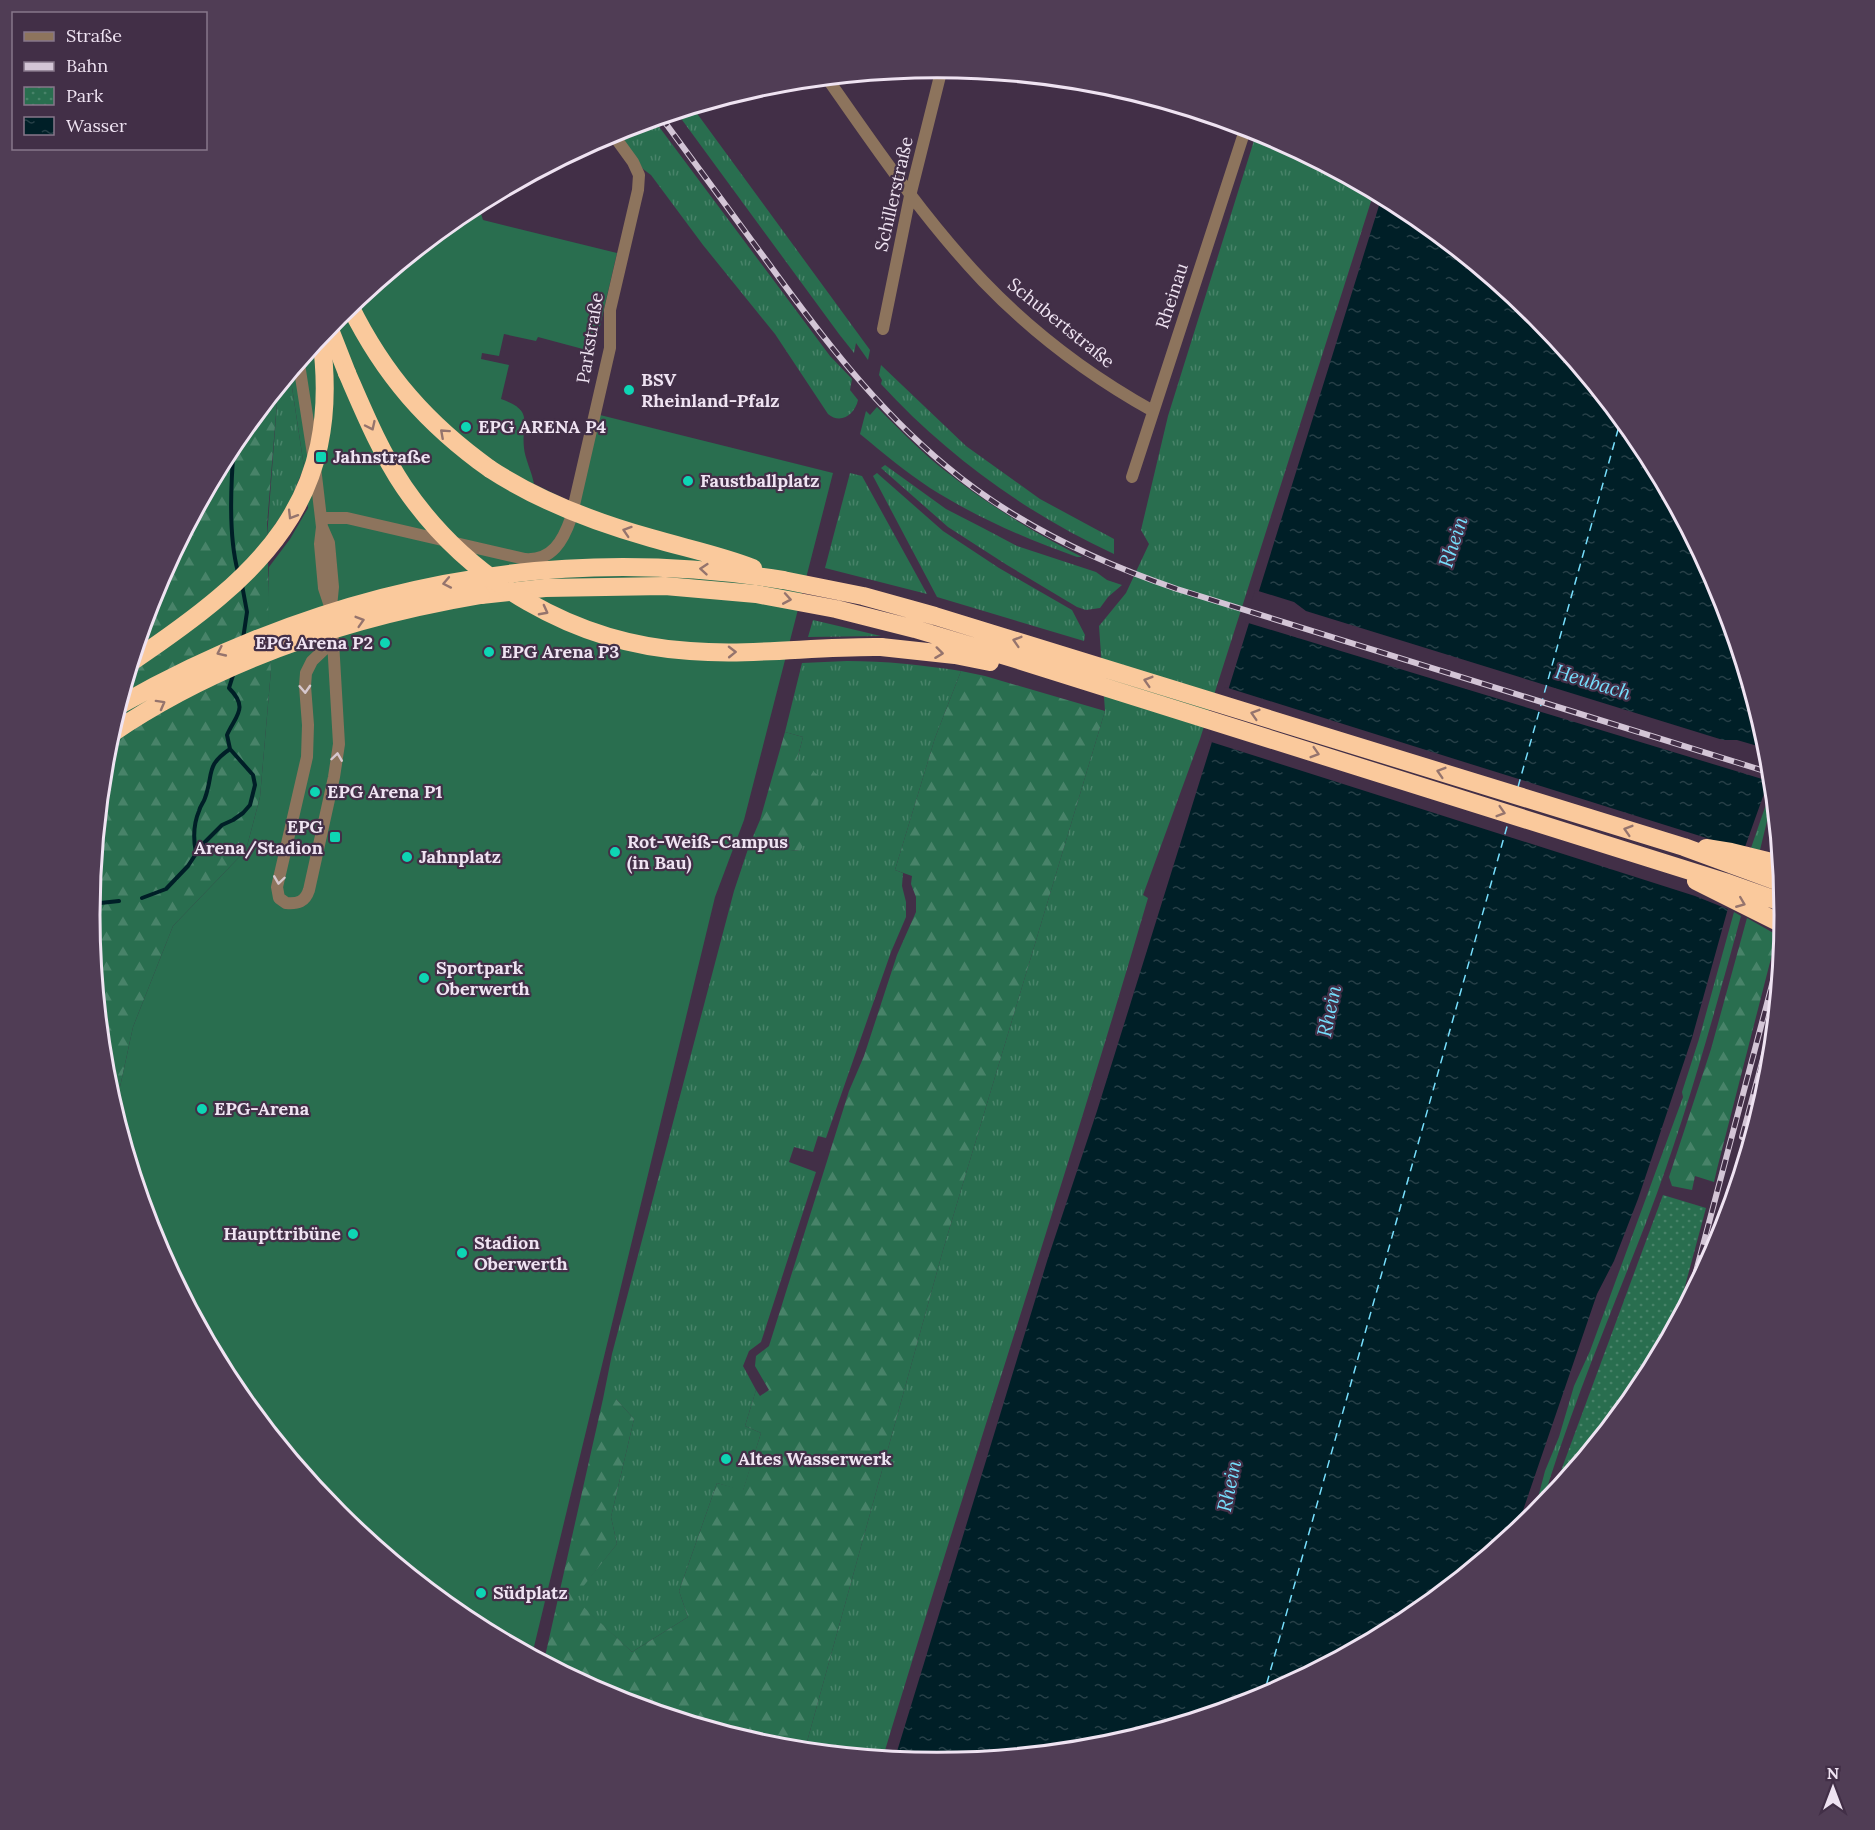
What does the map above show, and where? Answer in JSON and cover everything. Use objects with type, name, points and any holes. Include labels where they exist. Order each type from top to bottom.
[{"type":"highway","points":[[355,315],[374,351],[416,405],[447,436],[507,480],[585,517],[732,560],[783,580]]},
{"type":"highway","points":[[333,337],[375,437],[402,484],[418,506],[446,538],[484,572],[545,612],[615,639],[666,649],[716,652],[845,647],[904,649],[978,660],[1108,697],[1148,701]]},
{"type":"highway","points":[[142,655],[200,615],[227,592],[263,556],[298,504],[316,459],[324,420],[325,376],[322,348]]},
{"type":"highway","points":[[128,701],[201,662],[280,628],[362,602],[442,584],[521,571],[624,566],[716,570],[783,580],[863,596],[945,619],[1683,847],[1773,880]]},
{"type":"highway","points":[[123,727],[168,700],[228,670],[301,641],[373,617],[481,595],[545,588],[665,586],[710,589],[816,604],[933,634],[1774,900]]},
{"type":"highway","points":[[1683,847],[1724,850],[1773,862]]},
{"type":"highway","points":[[1672,866],[1711,890],[1774,920]]},
{"type":"street","name":"Schillerstraße","points":[[883,329],[910,195],[939,78]]},
{"type":"street","name":"Schubertstraße","points":[[832,85],[910,195],[982,280],[1020,317],[1062,352],[1111,388],[1153,411]]},
{"type":"street","name":"Rheinau","points":[[1132,477],[1243,136]]},
{"type":"street","name":"Parkstraße","points":[[322,523],[347,518],[533,560],[546,556],[560,544],[571,518],[610,348],[610,310],[638,190],[639,175],[619,141]]},
{"type":"street","points":[[300,372],[322,523],[329,543],[331,560],[333,587],[331,607],[339,736],[338,759],[309,890],[301,902],[286,903],[279,898],[277,887],[307,757],[308,725],[305,680],[312,661],[333,641]]},
{"type":"green space","points":[[697,114],[870,350],[868,360],[856,343],[854,353],[681,118]]},
{"type":"green space","points":[[658,126],[830,356],[852,379],[850,390],[858,400],[851,413],[842,418],[828,414],[775,334],[703,245],[651,175],[643,169],[622,140]]},
{"type":"green space","points":[[1254,140],[1308,164],[1372,200],[1200,739],[1143,895],[1148,898],[1116,1006],[885,1750],[807,1742],[943,1250],[1105,711],[1099,626],[1126,593],[1149,544],[1141,530],[1168,416]]},
{"type":"green space","name":"Sportpark Oberwerth","points":[[481,213],[483,220],[617,253],[594,352],[538,337],[536,341],[504,334],[499,356],[482,353],[481,359],[509,365],[501,399],[519,408],[524,418],[525,452],[534,484],[578,505],[600,415],[833,473],[744,820],[715,897],[534,1648],[472,1611],[386,1544],[308,1467],[273,1425],[213,1333],[164,1235],[129,1132],[120,1089],[133,1027],[173,926],[246,850],[260,797],[271,670],[268,623],[269,567],[290,539],[308,508],[291,383],[346,323],[386,286],[428,251]]},
{"type":"green space","points":[[881,365],[966,446],[1040,499],[1114,539],[1114,554],[1050,521],[989,481],[960,458],[906,410],[881,384],[882,380],[879,375]]},
{"type":"green space","points":[[291,383],[304,467],[290,502],[267,537],[277,400]]},
{"type":"green space","points":[[277,400],[267,525],[271,670],[260,797],[246,850],[173,926],[133,1027],[120,1089],[108,1024],[102,970],[100,915],[102,860],[108,806],[129,698],[164,595],[187,545],[213,496]]},
{"type":"green space","points":[[877,407],[930,458],[980,497],[1082,557],[1039,543],[983,518],[947,499],[912,475],[860,434],[866,411],[870,415]]},
{"type":"green space","points":[[885,465],[946,509],[1017,546],[1096,572],[1107,580],[1122,585],[1108,597],[1100,608],[1086,610],[1077,607],[948,527],[881,468]]},
{"type":"green space","points":[[850,473],[862,476],[927,594],[825,568]]},
{"type":"green space","points":[[877,473],[943,531],[999,568],[1072,610],[1085,635],[1084,641],[937,597],[873,476]]},
{"type":"green space","points":[[813,620],[881,636],[808,637]]},
{"type":"green space","points":[[847,661],[904,664],[961,671],[935,738],[895,870],[903,873],[902,886],[906,902],[906,917],[891,952],[826,1138],[818,1136],[813,1152],[794,1147],[789,1162],[816,1172],[761,1342],[749,1351],[743,1366],[756,1390],[745,1426],[761,1433],[743,1491],[717,1483],[679,1591],[688,1617],[632,1652],[573,1598],[617,1544],[611,1517],[634,1419],[616,1399],[603,1399],[612,1354],[734,891],[749,846],[800,851],[797,760],[803,737],[785,732],[802,663]]},
{"type":"green space","points":[[961,671],[1105,711],[943,1250],[807,1742],[774,1736],[668,1708],[617,1688],[545,1654],[603,1399],[616,1399],[634,1419],[611,1517],[617,1544],[574,1598],[632,1652],[688,1617],[679,1591],[717,1483],[743,1490],[761,1433],[745,1426],[756,1390],[760,1396],[769,1390],[755,1366],[756,1356],[769,1346],[849,1091],[864,1056],[897,955],[916,912],[916,897],[911,884],[912,876],[895,870],[935,738]]},
{"type":"green space","points":[[785,732],[803,737],[797,760],[822,778],[814,827],[800,851],[749,846],[760,820]]},
{"type":"green space","points":[[1766,803],[1768,816],[1760,850],[1751,848]]},
{"type":"green space","points":[[1734,912],[1741,916],[1674,1145],[1577,1401],[1547,1488],[1538,1497],[1574,1386],[1590,1351],[1683,1097],[1682,1092]]},
{"type":"green space","points":[[1747,918],[1774,933],[1773,949],[1714,1182],[1695,1176],[1692,1190],[1672,1186],[1669,1177],[1711,1049]]},
{"type":"green space","points":[[1663,1195],[1706,1208],[1683,1295],[1662,1334],[1602,1425],[1559,1475]]},
{"type":"water","points":[[1379,204],[1447,251],[1489,286],[1567,363],[1602,405],[1633,450],[1688,545],[1711,595],[1746,698],[1765,792],[1745,847],[1692,1038],[1638,1199],[1614,1261],[1597,1294],[1522,1513],[1489,1544],[1403,1611],[1356,1640],[1308,1666],[1207,1708],[1101,1736],[1047,1745],[938,1752],[897,1751],[1048,1258],[1097,1111]]},
{"type":"pier","points":[[1255,590],[1294,602],[1306,611],[1723,740],[1737,740],[1757,746],[1763,779],[1245,622]]},
{"type":"pier","points":[[1225,687],[1713,840],[1747,848],[1730,910],[1695,896],[1208,741]]},
{"type":"waterway","points":[[233,465],[232,525],[238,572]]},
{"type":"waterway","points":[[242,585],[247,612],[243,639]]},
{"type":"waterway","points":[[142,898],[166,889],[188,866],[201,846],[222,825],[243,813],[250,805],[255,785],[253,775],[230,749],[227,735],[240,706],[229,688],[234,672]]},
{"type":"waterway","points":[[196,853],[194,837],[196,821],[208,789],[213,765],[230,749]]},
{"type":"waterway","points":[[100,903],[119,901]]},
{"type":"ferry route","points":[[1518,787],[1618,429]]},
{"type":"ferry route","points":[[1267,1684],[1508,823]]},
{"type":"railway","points":[[665,123],[809,318],[873,396],[920,444],[946,466],[972,487],[1027,523],[1085,553],[1177,589],[1761,770]]},
{"type":"railway","points":[[1698,1262],[1771,989]]},
{"type":"railway","points":[[1742,1137],[1758,1076]]},
{"type":"place","name":"BSV Rheinland-Pfalz","points":[[629,390]]},
{"type":"place","name":"EPG ARENA P4","points":[[466,427]]},
{"type":"place","name":"Jahnstraße","points":[[321,457]]},
{"type":"place","name":"Faustballplatz","points":[[688,481]]},
{"type":"place","name":"EPG Arena P2","points":[[385,643]]},
{"type":"place","name":"EPG Arena P3","points":[[489,652]]},
{"type":"place","name":"EPG Arena P1","points":[[315,792]]},
{"type":"place","name":"EPG Arena/Stadion","points":[[335,837]]},
{"type":"place","name":"Rot-Weiß-Campus (in Bau)","points":[[615,852]]},
{"type":"place","name":"Jahnplatz","points":[[407,857]]},
{"type":"place","name":"Sportpark Oberwerth","points":[[424,978]]},
{"type":"place","name":"EPG-Arena","points":[[202,1109]]},
{"type":"place","name":"Haupttribüne","points":[[353,1234]]},
{"type":"place","name":"Stadion Oberwerth","points":[[462,1253]]},
{"type":"place","name":"Altes Wasserwerk","points":[[726,1459]]},
{"type":"place","name":"Südplatz","points":[[481,1593]]},
{"type":"water label","name":"Rhein","points":[[1453,542]]},
{"type":"water label","name":"Heubach","points":[[1593,682]]},
{"type":"water label","name":"Rhein","points":[[1329,1011]]},
{"type":"water label","name":"Rhein","points":[[1229,1486]]}]
